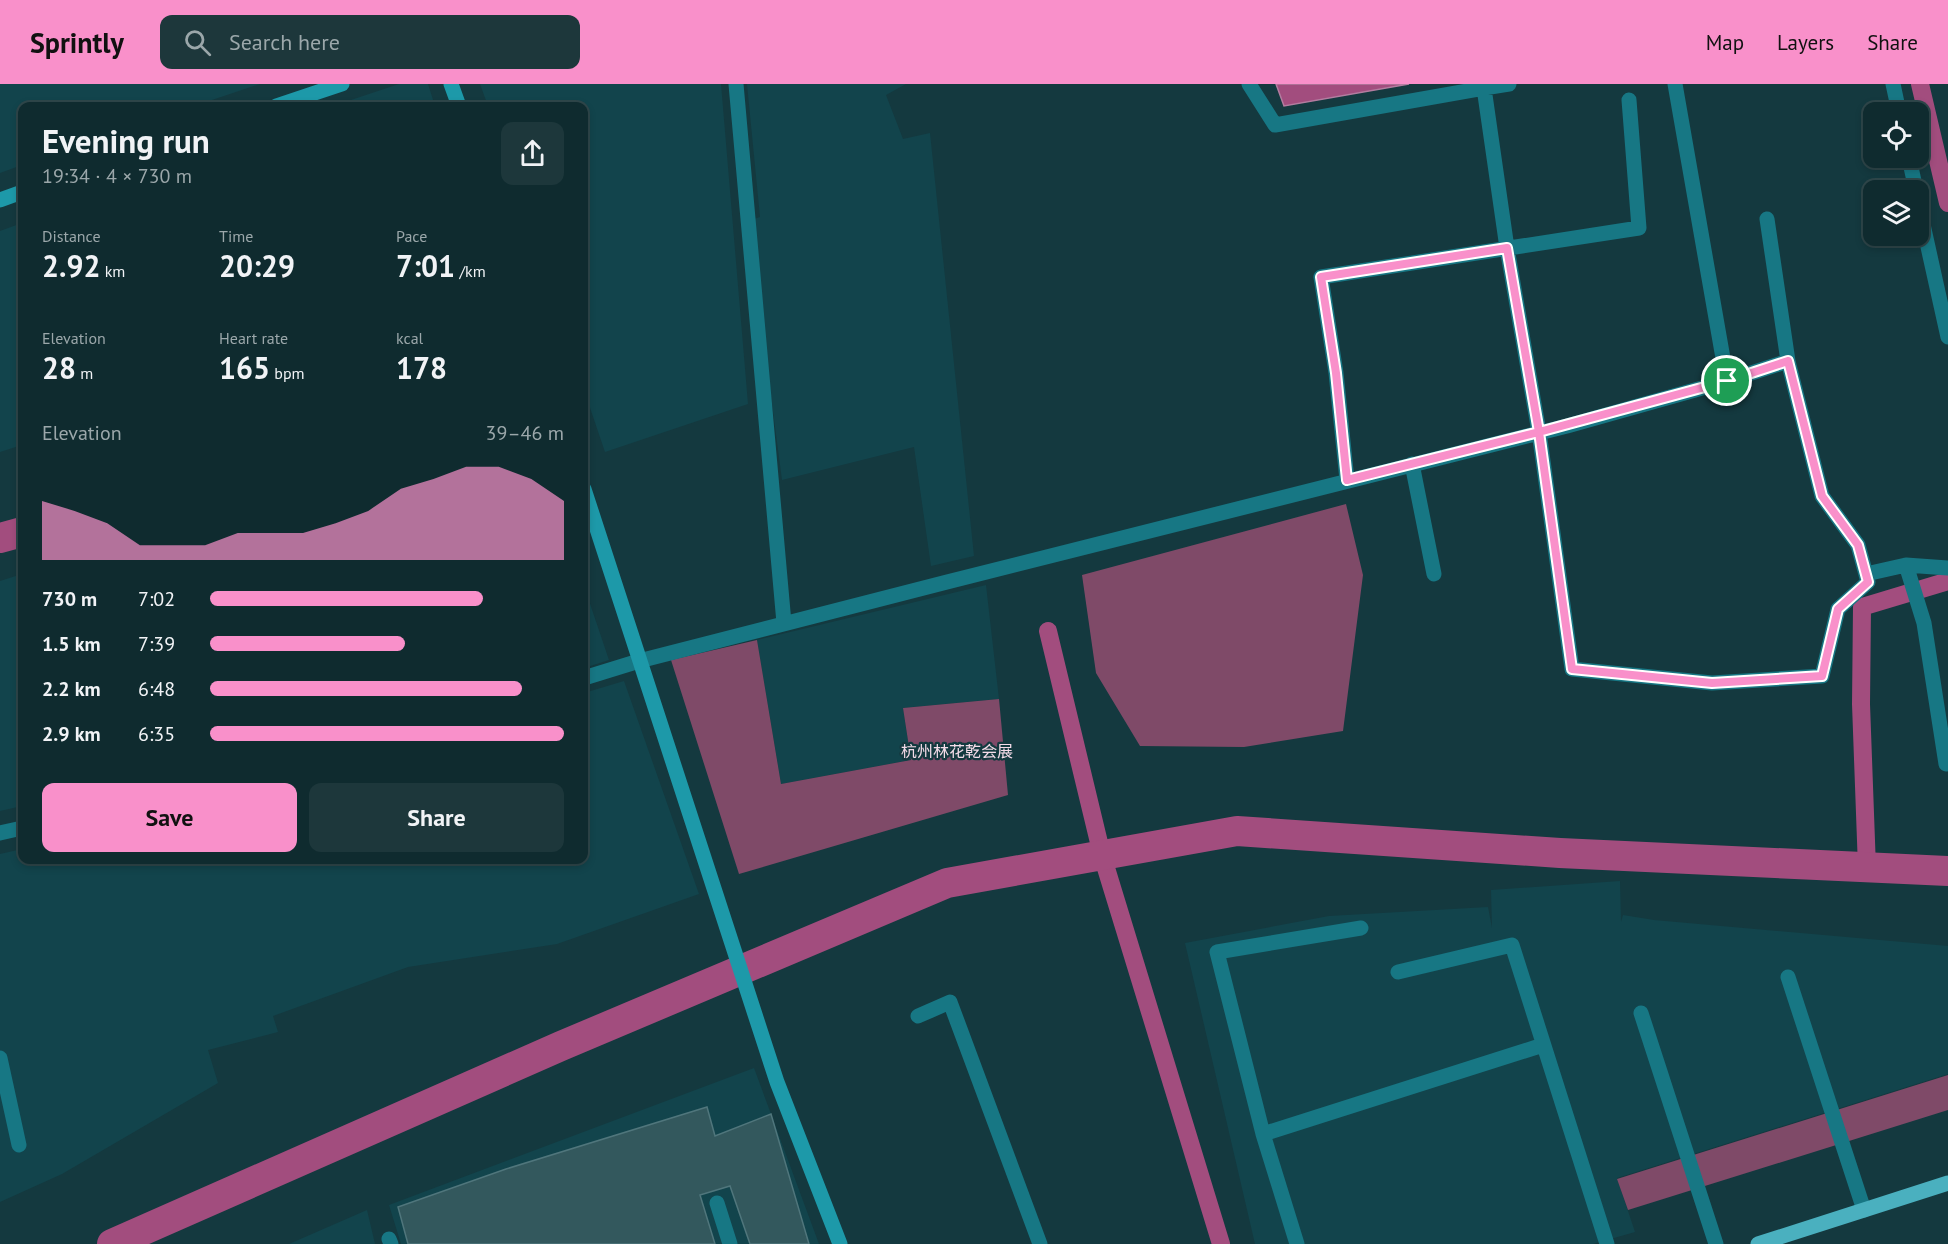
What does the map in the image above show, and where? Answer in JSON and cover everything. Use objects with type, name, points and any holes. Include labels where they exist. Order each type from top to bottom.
[{"type":"main road","points":[[1758,1244],[1948,1183]]},
{"type":"street","points":[[288,102],[342,84]]},
{"type":"street","points":[[451,84],[458,102]]},
{"type":"street","points":[[736,84],[784,624]]},
{"type":"street","points":[[1250,84],[1275,125],[1509,84]]},
{"type":"street","points":[[1675,84],[1727,381]]},
{"type":"street","points":[[1893,84],[1897,102]]},
{"type":"street","points":[[1484,88],[1507,248],[1539,432],[1572,669],[1712,683],[1822,676],[1838,609],[1868,582],[1858,545],[1822,496],[1788,361],[1767,219]]},
{"type":"street","points":[[1347,480],[1336,373],[1321,277],[1639,228],[1629,100]]},
{"type":"street","points":[[0,200],[18,193]]},
{"type":"street","points":[[1928,246],[1948,337]]},
{"type":"street","points":[[588,677],[639,661],[1539,432],[1727,381],[1788,361]]},
{"type":"street","points":[[1412,464],[1434,574]]},
{"type":"street","points":[[588,502],[777,1082],[840,1244]]},
{"type":"street","points":[[1866,574],[1906,566],[1948,568]]},
{"type":"street","points":[[1906,566],[1924,622],[1946,764]]},
{"type":"street","points":[[0,833],[18,829]]},
{"type":"street","points":[[1297,1244],[1263,1134],[1217,952],[1361,928]]},
{"type":"street","points":[[1398,972],[1512,945],[1608,1244]]},
{"type":"street","points":[[1788,977],[1864,1210]]},
{"type":"street","points":[[918,1016],[950,1002],[1040,1244]]},
{"type":"street","points":[[1641,1013],[1716,1244]]},
{"type":"street","points":[[1263,1134],[1543,1045]]},
{"type":"street","points":[[0,1058],[19,1145]]},
{"type":"street","points":[[717,1203],[729,1244]]},
{"type":"shaded area","points":[[0,84],[260,84],[206,102],[18,102],[18,166],[0,173]]},
{"type":"shaded area","points":[[399,84],[428,84],[434,102],[345,102]]},
{"type":"shaded area","points":[[480,84],[721,84],[748,404],[605,452],[588,402],[588,102],[487,102]]},
{"type":"shaded area","points":[[747,84],[906,84],[886,95],[903,139],[930,133],[974,556],[931,566],[914,447],[782,480],[748,221],[760,217]]},
{"type":"shaded area","points":[[1276,84],[1409,84],[1284,106]]},
{"type":"shaded area","points":[[18,224],[18,446],[0,452],[0,231]]},
{"type":"shaded area","points":[[18,575],[18,807],[0,811],[0,581]]},
{"type":"shaded area","name":"杭州林花乾会展","points":[[986,585],[999,699],[903,708],[911,760],[781,784],[757,640]]},
{"type":"shaded area","points":[[588,598],[609,660],[588,667]]},
{"type":"shaded area","points":[[624,681],[699,894],[557,944],[408,967],[273,1016],[278,1032],[208,1050],[218,1083],[62,1174],[0,1202],[0,854],[18,850],[18,864],[588,864],[588,692]]},
{"type":"shaded area","points":[[1620,881],[1621,922],[1623,915],[1654,920],[1948,946],[1948,1074],[1617,1178],[1635,1232],[1593,1244],[1255,1244],[1185,943],[1329,916],[1488,907],[1492,928],[1491,890]]},
{"type":"shaded area","points":[[754,1068],[819,1244],[401,1244],[389,1205]]},
{"type":"shaded area","points":[[367,1210],[375,1244],[289,1244]]},
{"type":"green space","points":[[1346,504],[1363,575],[1343,731],[1244,747],[1140,746],[1096,673],[1082,575]]},
{"type":"green space","name":"杭州林花乾会展","points":[[757,640],[781,784],[911,760],[903,708],[999,699],[1008,795],[739,874],[671,660]]},
{"type":"green space","points":[[1948,1075],[1948,1110],[1628,1210],[1617,1179]]},
{"type":"building","points":[[707,1107],[715,1136],[771,1114],[809,1244],[750,1244],[730,1186],[700,1195],[715,1244],[408,1244],[398,1207],[506,1169]]},
{"type":"waterway","points":[[1920,84],[1948,203]]},
{"type":"waterway","points":[[0,538],[18,533]]},
{"type":"waterway","points":[[1867,868],[1861,704],[1862,607],[1948,581]]},
{"type":"waterway","points":[[1048,631],[1102,855],[1221,1244]]},
{"type":"waterway","points":[[112,1244],[561,1046],[947,883],[1237,831],[1560,853],[1948,871]]},
{"type":"route","points":[[1727,381],[1567,426],[1539,432],[1347,480],[1336,373],[1321,277],[1507,248],[1539,432],[1572,669],[1712,683],[1822,676],[1838,609],[1868,582],[1858,545],[1822,496],[1788,361],[1727,381]]}]
